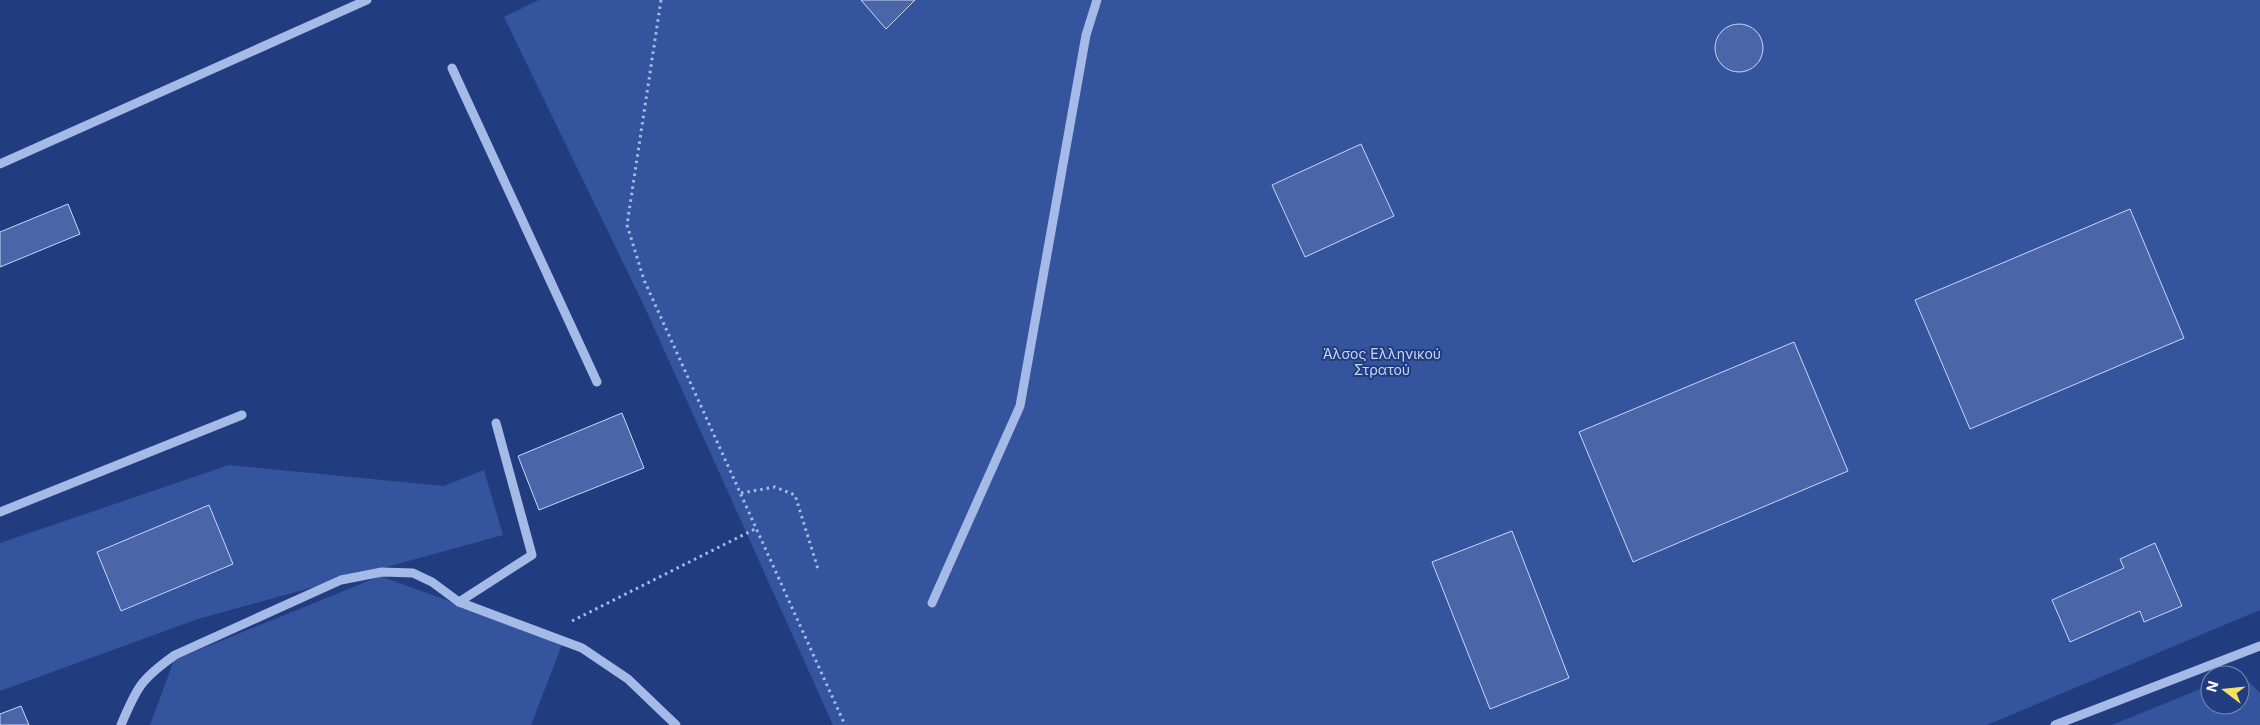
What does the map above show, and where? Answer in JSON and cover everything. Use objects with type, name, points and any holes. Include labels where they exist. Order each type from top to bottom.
[{"type":"street","points":[[0,164],[367,0]]},
{"type":"street","points":[[932,602],[1020,406],[1086,35],[1097,0]]},
{"type":"street","points":[[452,68],[597,382]]},
{"type":"street","points":[[0,512],[242,415]]},
{"type":"street","points":[[459,602],[532,555],[496,423]]},
{"type":"street","points":[[121,725],[135,690],[152,671],[175,655],[341,580],[382,572],[413,574],[432,582],[459,602],[582,648],[628,679],[676,725]]},
{"type":"street","points":[[2055,725],[2260,646]]},
{"type":"path","points":[[661,0],[627,224],[644,280],[844,725]]},
{"type":"path","points":[[741,493],[775,487],[795,495],[818,569]]},
{"type":"path","points":[[545,634],[757,528]]},
{"type":"green space","name":"Άλσος Ελληνικού Στρατού","points":[[539,0],[2260,0],[2260,610],[1987,725],[833,725],[646,310],[504,17]]},
{"type":"green space","points":[[229,465],[444,486],[484,470],[503,535],[198,619],[0,691],[0,543]]},
{"type":"green space","points":[[380,576],[563,642],[531,725],[150,725],[174,660]]},
{"type":"green space","points":[[2250,682],[2260,693],[2260,725],[2112,725],[2200,689],[2200,715],[2250,715]]},
{"type":"building","points":[[861,0],[915,0],[886,29]]},
{"type":"building","points":[[1734,24],[1744,24],[1756,31],[1763,43],[1763,53],[1756,65],[1744,72],[1734,72],[1726,68],[1719,61],[1715,53],[1715,43],[1719,35],[1726,28]]},
{"type":"building","points":[[1361,144],[1394,216],[1305,257],[1272,185]]},
{"type":"building","points":[[68,204],[80,234],[0,267],[0,232]]},
{"type":"building","points":[[2130,209],[2184,338],[1970,429],[1915,300]]},
{"type":"building","points":[[1794,342],[1848,471],[1633,562],[1579,432]]},
{"type":"building","points":[[622,413],[644,468],[539,510],[518,456]]},
{"type":"building","points":[[209,505],[233,564],[121,611],[97,552]]},
{"type":"building","points":[[1512,531],[1569,678],[1490,709],[1432,562]]},
{"type":"building","points":[[2155,543],[2182,606],[2144,622],[2140,611],[2070,642],[2052,600],[2124,568],[2120,559]]},
{"type":"building","points":[[21,706],[29,725],[0,725],[0,714]]}]
